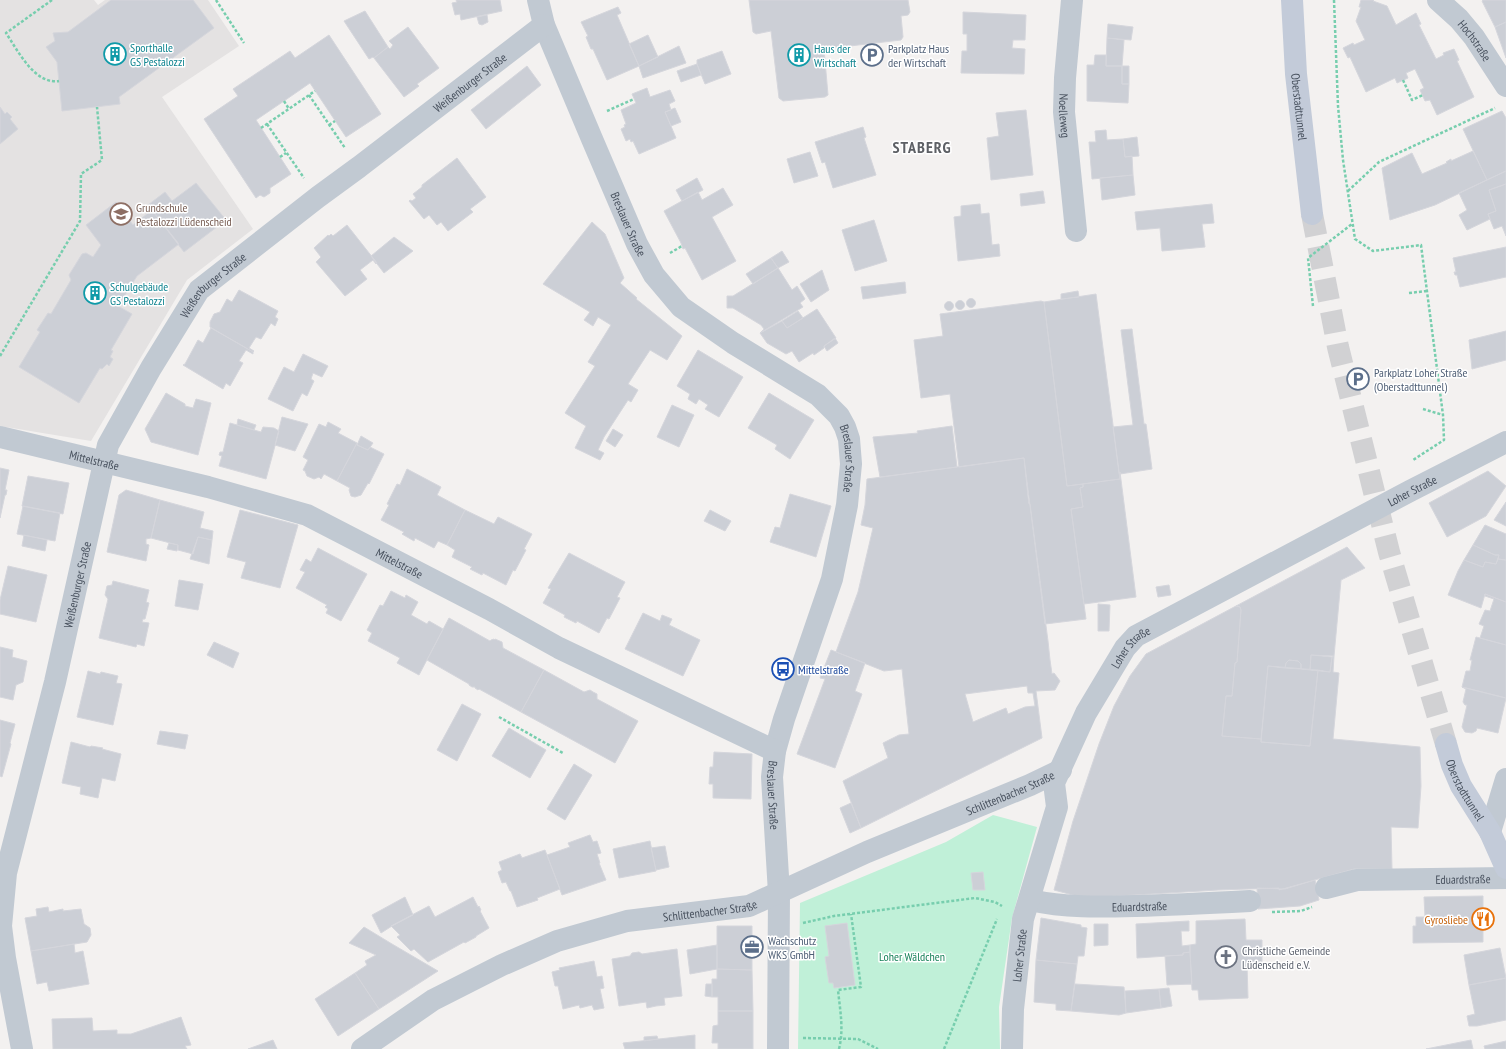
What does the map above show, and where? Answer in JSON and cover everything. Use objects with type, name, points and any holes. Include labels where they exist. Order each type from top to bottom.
[{"type":"street","name":"Breslauer Straße","points":[[538,0],[544,25],[637,244],[654,275],[681,307],[733,343],[818,396],[833,409],[845,427],[850,449],[851,464],[847,505],[832,579],[784,719],[775,751],[772,777],[779,893],[778,1044]]},
{"type":"street","name":"Noelleweg","points":[[1072,0],[1064,78],[1064,112],[1076,230]]},
{"type":"street","name":"Oberstadttunnel","points":[[1292,0],[1297,82],[1312,214]]},
{"type":"street","name":"Hochstraße","points":[[1438,0],[1460,19],[1506,86]]},
{"type":"street","name":"Weißenburger Straße","points":[[22,1049],[5,958],[1,926],[6,873],[55,682],[108,445],[151,368],[199,290],[318,197],[359,168],[544,25]]},
{"type":"street","name":"Mittelstraße","points":[[0,438],[208,487],[308,515],[489,609],[559,648],[775,751]]},
{"type":"street","name":"Loher Straße","points":[[1012,1049],[1013,1009],[1023,919],[1058,807],[1054,783],[1089,708],[1124,648],[1136,636],[1476,456],[1506,442]]},
{"type":"street","name":"Oberstadttunnel","points":[[1446,744],[1452,765],[1461,786],[1490,832],[1506,868]]},
{"type":"street","name":"Schlittenbacher Straße","points":[[362,1049],[433,1000],[502,965],[557,941],[627,920],[749,906],[867,852],[1061,770]]},
{"type":"street","points":[[1490,832],[1506,779]]},
{"type":"street","name":"Eduardstraße","points":[[1326,888],[1357,880],[1506,878]]},
{"type":"street","name":"Eduardstraße","points":[[1030,900],[1047,904],[1084,907],[1173,905],[1250,901]]},
{"type":"path","points":[[52,0],[6,33],[35,74],[51,82],[59,81]]},
{"type":"path","points":[[216,0],[244,43]]},
{"type":"path","points":[[1334,0],[1338,106],[1355,239],[1373,251],[1421,244],[1443,415],[1444,440],[1409,462]]},
{"type":"path","points":[[1403,80],[1412,100],[1423,95]]},
{"type":"path","points":[[261,128],[315,91]]},
{"type":"path","points":[[309,95],[329,125],[335,121]]},
{"type":"path","points":[[628,102],[634,98]]},
{"type":"path","points":[[284,101],[289,109]]},
{"type":"path","points":[[0,356],[80,221],[81,174],[102,160],[97,107]]},
{"type":"path","points":[[1348,192],[1379,162],[1495,108]]},
{"type":"path","points":[[267,124],[318,197]]},
{"type":"path","points":[[280,157],[286,153]]},
{"type":"path","points":[[1313,306],[1308,258],[1352,224]]},
{"type":"path","points":[[1409,293],[1427,291]]},
{"type":"path","points":[[1423,409],[1443,415]]},
{"type":"path","points":[[499,717],[563,753]]},
{"type":"path","points":[[800,924],[834,916],[975,898],[995,902],[1007,908]]},
{"type":"path","points":[[1270,913],[1301,911],[1313,907]]},
{"type":"path","points":[[840,1049],[842,1023],[838,990],[862,986],[851,914]]},
{"type":"path","points":[[944,1049],[998,917]]},
{"type":"path","points":[[778,1044],[842,1038],[858,1040],[878,1049]]},
{"type":"shaded area","name":"Grundschule Pestalozzi Lüdenscheid","points":[[0,0],[94,0],[98,5],[105,0],[208,0],[239,46],[162,97],[253,229],[187,280],[91,441],[0,426]]},
{"type":"green space","name":"Loher Wäldchen","points":[[993,815],[1037,827],[1012,918],[999,1007],[1000,1049],[798,1049],[800,903],[946,842]]},
{"type":"building","name":"Sporthalle GS Pestalozzi","points":[[111,0],[193,0],[214,28],[119,97],[120,104],[62,111],[57,62],[46,47],[55,41],[53,33],[68,32]]},
{"type":"building","points":[[456,0],[500,0],[502,11],[461,20],[460,14],[455,15],[452,3],[457,2]]},
{"type":"building","name":"Haus der Wirtschaft","points":[[749,0],[908,0],[910,12],[908,15],[901,16],[903,37],[901,40],[824,49],[828,95],[825,97],[783,101],[779,98],[771,31],[756,34],[753,32]]},
{"type":"building","points":[[1361,0],[1374,0],[1373,1],[1387,6],[1396,25],[1416,13],[1421,24],[1419,25],[1436,59],[1444,55],[1443,53],[1454,49],[1459,60],[1457,61],[1474,97],[1437,115],[1430,100],[1425,101],[1420,90],[1424,88],[1415,69],[1406,73],[1408,78],[1397,83],[1395,78],[1366,92],[1350,57],[1348,58],[1343,48],[1353,43],[1354,45],[1365,40],[1356,21],[1361,7],[1359,7]]},
{"type":"building","points":[[1506,0],[1506,22],[1495,27],[1482,1]]},
{"type":"building","points":[[618,7],[621,13],[617,15],[639,66],[607,80],[593,49],[591,49],[586,37],[588,36],[581,22]]},
{"type":"building","points":[[365,11],[388,47],[374,58],[369,59],[344,21]]},
{"type":"building","points":[[963,12],[1026,15],[1025,40],[1013,40],[1012,48],[1025,49],[1024,74],[961,73],[962,51],[967,51],[967,34],[963,34]]},
{"type":"building","points":[[487,15],[488,22],[482,25],[479,24],[477,17]]},
{"type":"building","points":[[1506,22],[1506,58],[1495,27]]},
{"type":"building","points":[[1108,24],[1133,27],[1131,40],[1107,38]]},
{"type":"building","points":[[408,27],[439,68],[417,84],[419,86],[404,97],[374,58],[388,47],[390,49],[393,45],[389,41]]},
{"type":"building","points":[[329,35],[381,114],[346,137],[310,83],[256,120],[291,174],[270,188],[270,193],[264,197],[260,195],[256,198],[204,119],[238,96],[233,89],[290,51],[295,58]]},
{"type":"building","points":[[648,35],[658,57],[639,66],[629,44]]},
{"type":"building","points":[[1107,38],[1124,40],[1122,66],[1106,66]]},
{"type":"building","points":[[679,46],[686,63],[643,78],[639,66]]},
{"type":"building","points":[[722,51],[731,74],[705,84],[697,64],[697,60]]},
{"type":"building","points":[[1095,55],[1106,55],[1106,66],[1122,66],[1122,84],[1129,84],[1128,103],[1087,101],[1087,65],[1094,65]]},
{"type":"building","points":[[697,64],[701,75],[681,82],[677,71]]},
{"type":"building","points":[[527,66],[541,85],[486,129],[471,110]]},
{"type":"building","points":[[1122,66],[1129,66],[1129,84],[1122,84]]},
{"type":"building","points":[[647,88],[650,97],[670,90],[675,101],[669,104],[671,110],[665,112],[676,138],[639,154],[633,141],[631,142],[630,139],[626,141],[621,129],[625,127],[624,125],[626,124],[621,110],[636,103],[632,94]]},
{"type":"building","points":[[0,107],[5,114],[7,112],[12,117],[10,119],[18,129],[0,144]]},
{"type":"building","points":[[675,108],[681,122],[671,126],[665,112]]},
{"type":"building","points":[[1026,110],[1033,175],[991,180],[987,138],[999,136],[996,113]]},
{"type":"building","points":[[1502,111],[1506,118],[1506,171],[1487,180],[1463,129]]},
{"type":"building","points":[[863,127],[866,137],[864,138],[876,175],[833,188],[825,162],[822,163],[815,142]]},
{"type":"building","points":[[1106,130],[1107,140],[1123,139],[1125,157],[1132,156],[1133,175],[1092,179],[1089,142],[1096,142],[1095,131]]},
{"type":"building","points":[[1137,137],[1139,156],[1125,157],[1123,139]]},
{"type":"building","points":[[1473,151],[1487,180],[1435,205],[1390,220],[1382,168],[1412,153],[1422,174],[1447,163],[1446,162],[1451,159],[1451,161]]},
{"type":"building","points":[[810,152],[818,176],[794,183],[787,159]]},
{"type":"building","points":[[457,158],[486,197],[470,209],[473,212],[448,231],[441,222],[437,225],[429,215],[424,219],[409,201],[416,198],[413,194],[422,187],[422,185]]},
{"type":"building","points":[[1506,171],[1506,184],[1489,190],[1496,211],[1488,214],[1490,219],[1467,230],[1459,215],[1467,210],[1459,193]]},
{"type":"building","points":[[1133,175],[1135,195],[1102,200],[1100,178]]},
{"type":"building","points":[[697,178],[703,190],[682,201],[676,190]]},
{"type":"building","points":[[196,183],[226,220],[184,252],[148,205],[165,192],[172,201]]},
{"type":"building","points":[[1506,184],[1506,236],[1502,226],[1494,229],[1488,214],[1496,211],[1489,190]]},
{"type":"building","points":[[723,188],[733,205],[712,217],[736,261],[702,280],[685,248],[683,249],[664,211],[698,192],[702,200]]},
{"type":"building","points":[[1043,191],[1045,203],[1021,206],[1020,194]]},
{"type":"building","name":"Schulgebäude GS Pestalozzi","points":[[116,202],[133,225],[152,210],[179,244],[137,276],[118,306],[132,314],[111,350],[113,351],[110,357],[113,359],[109,366],[107,364],[102,369],[100,368],[79,403],[19,367],[40,332],[37,330],[48,313],[51,314],[71,280],[69,275],[82,254],[86,253],[93,257],[101,245],[86,225]]},
{"type":"building","points":[[980,204],[981,214],[989,213],[992,245],[999,244],[1000,256],[958,261],[954,217],[961,216],[961,206]]},
{"type":"building","points":[[1212,204],[1214,223],[1202,224],[1205,247],[1162,251],[1160,228],[1137,230],[1135,212]]},
{"type":"building","points":[[874,220],[887,261],[855,271],[842,230]]},
{"type":"building","points":[[592,222],[605,234],[624,278],[620,283],[637,298],[636,299],[682,336],[667,360],[650,350],[628,384],[638,390],[631,402],[628,400],[604,437],[598,450],[604,453],[600,460],[575,448],[586,426],[565,413],[595,366],[588,362],[611,325],[598,317],[593,326],[584,320],[590,312],[543,284]]},
{"type":"building","points":[[347,225],[377,263],[376,264],[373,260],[360,270],[367,279],[345,296],[316,262],[321,257],[314,248],[328,235],[329,236],[331,234],[333,236]]},
{"type":"building","points":[[394,237],[413,251],[384,273],[371,256]]},
{"type":"building","points":[[1506,247],[1506,277],[1460,287],[1457,275],[1455,275],[1454,272],[1456,272],[1453,258]]},
{"type":"building","points":[[782,251],[789,262],[778,268],[771,258]]},
{"type":"building","points":[[771,258],[778,268],[753,284],[746,274]]},
{"type":"building","points":[[778,268],[792,290],[797,286],[805,299],[800,303],[803,307],[760,333],[764,329],[761,325],[733,308],[727,308],[727,296],[733,296]]},
{"type":"building","points":[[822,270],[829,290],[811,302],[800,284]]},
{"type":"building","points":[[905,282],[906,293],[863,299],[861,287]]},
{"type":"building","points":[[239,290],[278,311],[275,317],[278,319],[275,326],[271,323],[261,339],[256,337],[249,348],[254,351],[253,352],[210,327],[210,322],[214,314],[220,312],[227,299],[232,302]]},
{"type":"building","points":[[1078,291],[1079,297],[1061,299],[1061,294]]},
{"type":"building","points":[[1096,294],[1120,479],[1067,486],[1044,302]]},
{"type":"building","points":[[971,298],[976,303],[971,308],[966,303]]},
{"type":"building","points":[[960,300],[965,305],[960,310],[955,305]]},
{"type":"building","points":[[949,301],[954,306],[949,311],[944,306]]},
{"type":"building","points":[[1041,301],[1044,302],[1067,486],[1083,484],[1083,487],[1080,488],[1083,507],[1071,509],[1086,619],[1045,624],[1024,458],[959,467],[950,394],[921,398],[914,340],[943,336],[940,314]]},
{"type":"building","points":[[817,309],[836,338],[814,355],[813,353],[799,362],[792,351],[786,354],[767,343],[760,333],[782,321],[787,328]]},
{"type":"building","points":[[798,311],[803,318],[787,328],[782,321]]},
{"type":"building","points":[[211,328],[253,352],[253,354],[246,350],[239,361],[243,363],[230,386],[226,383],[223,389],[183,365],[185,364],[198,340],[203,343]]},
{"type":"building","points":[[1132,329],[1144,424],[1146,424],[1152,469],[1120,474],[1113,427],[1133,425],[1121,330]]},
{"type":"building","points":[[1506,331],[1506,360],[1472,369],[1469,340]]},
{"type":"building","points":[[835,338],[838,343],[827,351],[824,346]]},
{"type":"building","points":[[698,350],[743,377],[719,417],[705,409],[708,405],[699,399],[696,404],[688,399],[690,394],[677,386]]},
{"type":"building","points":[[303,354],[328,366],[322,377],[313,373],[311,379],[314,381],[307,396],[302,393],[293,411],[268,399],[284,367],[294,372]]},
{"type":"building","points":[[166,393],[185,404],[185,406],[193,408],[196,399],[211,403],[198,455],[151,442],[145,429]]},
{"type":"building","points":[[769,393],[814,420],[790,459],[775,449],[777,445],[748,428]]},
{"type":"building","points":[[672,405],[694,415],[679,447],[657,437]]},
{"type":"building","points":[[282,417],[308,424],[295,451],[275,445]]},
{"type":"building","points":[[238,419],[256,425],[254,430],[237,425]]},
{"type":"building","points":[[328,422],[341,429],[338,433],[357,443],[337,481],[324,474],[321,479],[319,477],[314,479],[307,476],[303,470],[308,460],[303,457],[319,424],[326,427]]},
{"type":"building","points":[[230,423],[261,432],[263,427],[274,428],[279,431],[266,479],[219,466],[222,456],[219,455],[220,452],[223,452]]},
{"type":"building","points":[[952,426],[957,467],[880,477],[873,437],[918,433],[917,431]]},
{"type":"building","points":[[613,429],[623,435],[615,447],[606,441]]},
{"type":"building","points":[[361,436],[373,443],[368,450],[357,445]]},
{"type":"building","points":[[357,443],[357,445],[368,450],[370,447],[384,454],[369,484],[368,483],[361,495],[355,497],[351,496],[349,490],[350,488],[337,481]]},
{"type":"building","points":[[1024,458],[1052,674],[1054,673],[1060,681],[1055,690],[1036,691],[1042,738],[861,828],[843,781],[888,758],[883,743],[899,735],[909,734],[902,669],[884,671],[836,652],[858,592],[873,528],[861,525],[865,505],[867,479]],"holes":[[[1027,686],[1028,693],[1033,693],[1035,706],[1025,707],[1008,714],[1006,708],[973,722],[965,694]]]},
{"type":"building","points":[[0,468],[9,470],[5,490],[7,490],[0,518]]},
{"type":"building","points":[[407,469],[441,487],[437,495],[465,510],[447,545],[438,541],[434,548],[415,538],[414,541],[402,534],[404,532],[381,520],[389,505],[387,504],[397,484],[400,485]]},
{"type":"building","points":[[1488,471],[1506,486],[1486,516],[1447,537],[1429,503]]},
{"type":"building","points":[[1120,472],[1136,597],[1084,604],[1071,509],[1083,507],[1080,488],[1083,487],[1083,484],[1120,479]]},
{"type":"building","points":[[28,476],[69,483],[63,514],[22,506]]},
{"type":"building","points":[[126,490],[160,500],[151,538],[146,539],[146,544],[149,545],[146,561],[107,552],[119,495]]},
{"type":"building","points":[[790,494],[831,506],[816,557],[770,542],[775,527],[780,528]]},
{"type":"building","points":[[160,500],[204,512],[200,528],[213,531],[212,540],[198,537],[193,554],[178,550],[178,545],[151,538]]},
{"type":"building","points":[[1506,502],[1506,526],[1494,520]]},
{"type":"building","points":[[23,506],[60,513],[55,541],[17,534]]},
{"type":"building","points":[[240,510],[298,525],[280,588],[241,578],[246,562],[227,557]]},
{"type":"building","points":[[465,510],[494,524],[498,517],[532,534],[524,549],[526,550],[515,571],[513,570],[506,585],[483,573],[482,575],[470,569],[472,567],[452,557],[455,550],[447,545]]},
{"type":"building","points":[[710,510],[731,521],[725,531],[704,521]]},
{"type":"building","points":[[1485,525],[1506,534],[1506,560],[1498,559],[1499,555],[1495,555],[1473,545]]},
{"type":"building","points":[[24,535],[47,540],[45,551],[22,546]]},
{"type":"building","points":[[198,537],[212,540],[209,564],[190,559]]},
{"type":"building","points":[[169,543],[178,545],[177,551],[167,549]]},
{"type":"building","points":[[1473,545],[1495,555],[1499,555],[1496,564],[1485,562],[1483,567],[1464,560]]},
{"type":"building","points":[[1347,547],[1365,568],[1341,580],[1334,656],[1311,655],[1310,670],[1301,669],[1301,664],[1298,661],[1289,660],[1286,663],[1285,668],[1268,666],[1261,739],[1222,736],[1226,696],[1232,696],[1235,663],[1237,662],[1241,610],[1240,607],[1236,606]]},
{"type":"building","points":[[318,548],[367,574],[341,621],[326,613],[328,609],[325,607],[327,605],[296,588],[305,572],[300,570],[306,559],[311,562]]},
{"type":"building","points":[[569,553],[625,582],[617,597],[620,598],[609,619],[607,618],[599,633],[577,621],[576,623],[564,617],[565,615],[543,603],[551,589],[548,588]]},
{"type":"building","points":[[1498,559],[1506,560],[1506,602],[1485,594],[1481,608],[1448,595],[1464,560],[1483,567],[1485,562],[1496,564]]},
{"type":"building","points":[[8,566],[47,575],[36,622],[0,614],[0,600]]},
{"type":"building","points":[[179,580],[203,584],[198,610],[175,606]]},
{"type":"building","points":[[113,581],[149,590],[146,602],[149,603],[145,619],[143,619],[142,622],[149,623],[144,646],[137,644],[136,647],[99,638],[108,599],[105,595],[107,586],[112,585]]},
{"type":"building","points":[[1169,585],[1171,595],[1158,597],[1156,587]]},
{"type":"building","points":[[391,591],[405,598],[406,595],[418,602],[411,615],[427,624],[429,621],[443,629],[419,675],[397,663],[400,658],[368,641],[372,633],[367,630],[380,605],[383,606]]},
{"type":"building","points":[[1485,594],[1506,602],[1506,645],[1480,638],[1484,626],[1479,624],[1485,610],[1490,611],[1494,599],[1485,596]]},
{"type":"building","points":[[1098,604],[1110,605],[1109,631],[1098,631]]},
{"type":"building","points":[[1236,606],[1240,607],[1241,610],[1237,662],[1235,663],[1232,696],[1226,696],[1222,736],[1261,739],[1261,742],[1310,746],[1318,670],[1330,672],[1332,657],[1334,656],[1333,672],[1339,673],[1333,739],[1420,747],[1421,786],[1418,828],[1391,827],[1392,869],[1354,869],[1279,890],[1279,888],[1218,890],[1084,898],[1054,890],[1073,821],[1099,744],[1114,706],[1130,676],[1146,654]]},
{"type":"building","points":[[643,613],[660,621],[662,615],[672,619],[669,625],[700,640],[683,676],[625,649]]},
{"type":"building","points":[[449,618],[490,641],[495,639],[502,642],[503,648],[544,670],[521,712],[479,689],[478,690],[475,687],[472,687],[427,660]]},
{"type":"building","points":[[1476,637],[1506,645],[1506,698],[1462,687],[1466,671],[1470,671],[1472,660],[1470,660]]},
{"type":"building","points":[[214,642],[239,653],[233,668],[207,655]]},
{"type":"building","points":[[0,647],[13,650],[12,657],[27,661],[23,682],[16,685],[13,700],[0,697]]},
{"type":"building","points":[[831,650],[865,663],[855,691],[862,694],[835,768],[797,754],[825,679],[820,678]]},
{"type":"building","points":[[1311,655],[1332,657],[1330,672],[1310,670]]},
{"type":"building","points":[[1289,660],[1298,661],[1301,664],[1301,669],[1285,668],[1286,663]]},
{"type":"building","points":[[1268,666],[1318,670],[1310,746],[1261,742]]},
{"type":"building","points":[[544,670],[584,692],[590,690],[597,694],[597,699],[638,721],[615,763],[521,712]]},
{"type":"building","points":[[88,671],[118,676],[116,683],[122,684],[113,725],[77,717]]},
{"type":"building","points":[[1462,687],[1506,698],[1498,733],[1477,728],[1476,731],[1472,733],[1465,732],[1462,727],[1467,705],[1463,702],[1466,689]]},
{"type":"building","points":[[462,704],[481,714],[457,761],[437,750]]},
{"type":"building","points":[[0,720],[15,724],[2,777],[0,776]]},
{"type":"building","points":[[509,728],[546,750],[530,778],[492,756]]},
{"type":"building","points":[[160,731],[188,735],[185,749],[157,744]]},
{"type":"building","points":[[71,742],[90,747],[103,748],[102,749],[121,754],[115,781],[102,778],[98,798],[80,794],[81,787],[62,783]]},
{"type":"building","points":[[714,752],[752,754],[751,799],[713,798],[713,784],[709,784],[710,767],[713,767]]},
{"type":"building","points":[[574,764],[592,775],[565,820],[547,809]]},
{"type":"building","points":[[851,803],[861,828],[850,833],[840,808]]},
{"type":"building","points":[[590,835],[593,842],[597,841],[601,853],[597,854],[599,863],[606,880],[562,895],[547,855],[570,847],[568,843]]},
{"type":"building","points":[[650,841],[656,871],[619,878],[613,849]]},
{"type":"building","points":[[665,846],[669,867],[656,870],[651,848]]},
{"type":"building","points":[[545,850],[560,889],[537,898],[538,900],[517,907],[506,882],[502,883],[498,872],[502,870],[499,862],[520,854],[522,858]]},
{"type":"building","points":[[983,872],[985,890],[973,890],[971,873]]},
{"type":"building","points":[[1315,880],[1319,900],[1300,906],[1258,909],[1257,888],[1285,889]]},
{"type":"building","points":[[1483,896],[1483,942],[1413,943],[1413,926],[1416,926],[1416,917],[1425,917],[1424,897]]},
{"type":"building","points":[[405,897],[413,915],[381,933],[372,915]]},
{"type":"building","points":[[473,897],[478,907],[479,906],[489,928],[476,937],[428,962],[414,949],[411,951],[397,937],[400,935],[391,926],[429,906],[435,917]]},
{"type":"building","points":[[48,907],[49,912],[63,909],[63,911],[81,909],[84,924],[90,928],[91,935],[87,942],[31,951],[25,918],[37,916],[36,909]]},
{"type":"building","points":[[1041,918],[1081,925],[1081,927],[1087,928],[1084,956],[1078,956],[1077,964],[1036,960]]},
{"type":"building","name":"Christliche Gemeinde Lüdenscheid e.V.","points":[[1245,919],[1246,940],[1262,940],[1262,963],[1247,964],[1248,998],[1199,1000],[1198,990],[1192,990],[1190,952],[1190,945],[1196,944],[1196,921]]},
{"type":"building","points":[[1189,921],[1189,931],[1181,931],[1182,946],[1190,945],[1190,952],[1183,953],[1183,955],[1137,958],[1136,924]]},
{"type":"building","points":[[847,923],[855,985],[834,988],[833,983],[829,983],[825,957],[829,956],[825,926]]},
{"type":"building","points":[[1094,924],[1108,924],[1108,945],[1094,946]]},
{"type":"building","points":[[717,926],[752,926],[752,970],[717,969]]},
{"type":"building","points":[[364,927],[438,971],[379,1009],[355,973],[367,965],[365,961],[376,955],[349,943]]},
{"type":"building","points":[[752,942],[757,942],[757,952],[752,952]]},
{"type":"building","points":[[74,944],[75,953],[83,951],[89,984],[49,991],[47,982],[37,984],[31,951]]},
{"type":"building","points":[[717,945],[717,969],[690,974],[687,950]]},
{"type":"building","points":[[1500,948],[1506,978],[1469,985],[1464,955]]},
{"type":"building","points":[[677,949],[682,996],[664,998],[665,1005],[647,1008],[646,1002],[619,1006],[612,959],[630,956],[632,953],[639,952],[642,954]]},
{"type":"building","points":[[1190,952],[1192,984],[1167,985],[1165,956],[1183,955],[1183,953]]},
{"type":"building","points":[[1036,960],[1077,964],[1071,1011],[1056,1010],[1056,1004],[1034,1002]]},
{"type":"building","points":[[594,961],[597,977],[602,976],[604,988],[600,989],[604,1008],[594,1010],[592,1005],[580,1008],[579,1005],[563,1009],[558,986],[555,986],[552,972],[560,970],[559,968]]},
{"type":"building","points":[[717,969],[752,970],[753,1011],[718,1011],[718,997],[712,997],[712,979],[717,979]]},
{"type":"building","points":[[355,973],[379,1009],[338,1036],[315,999]]},
{"type":"building","points":[[1506,978],[1506,1020],[1477,1026],[1469,1026],[1467,1016],[1475,1014],[1469,985]]},
{"type":"building","points":[[706,984],[712,984],[712,997],[705,996]]},
{"type":"building","points":[[1075,984],[1124,987],[1126,1013],[1119,1015],[1071,1011]]},
{"type":"building","points":[[1169,988],[1172,1006],[1161,1008],[1159,989]]},
{"type":"building","points":[[1159,989],[1161,1008],[1126,1013],[1125,991]]},
{"type":"building","points":[[718,1011],[753,1011],[753,1049],[718,1049],[718,1043],[712,1043],[713,1026],[718,1025]]},
{"type":"building","points":[[181,1017],[191,1045],[185,1046],[187,1049],[53,1049],[52,1019],[92,1018],[93,1031],[117,1030],[117,1034],[131,1034]]},
{"type":"building","points":[[695,1035],[695,1049],[625,1049],[623,1043]]},
{"type":"building","points":[[657,1036],[658,1039],[644,1041],[644,1037]]},
{"type":"building","points":[[273,1040],[277,1049],[248,1049]]},
{"type":"building","points":[[1471,1040],[1473,1049],[1426,1049]]},
{"type":"building","points":[[1506,1041],[1506,1049],[1485,1049],[1484,1046]]},
{"type":"tunnel","points":[[1312,214],[1338,347],[1389,552],[1446,744]]},
{"type":"place","name":"Sporthalle GS Pestalozzi","points":[[115,54]]},
{"type":"place","name":"Haus der Wirtschaft","points":[[799,55]]},
{"type":"place","name":"Parkplatz Haus der Wirtschaft","points":[[872,55]]},
{"type":"place","name":"Grundschule Pestalozzi Lüdenscheid","points":[[121,214]]},
{"type":"place","name":"Schulgebäude GS Pestalozzi","points":[[95,293]]},
{"type":"place","name":"Parkplatz Loher Straße (Oberstadttunnel)","points":[[1358,379]]},
{"type":"place","name":"Mittelstraße","points":[[783,669]]},
{"type":"place","name":"Gyrosliebe","points":[[1483,919]]},
{"type":"place","name":"Wachschutz WKS GmbH","points":[[752,947]]},
{"type":"place","name":"Christliche Gemeinde Lüdenscheid e.V.","points":[[1226,957]]},
{"type":"district","name":"STABERG","points":[[922,147]]}]
